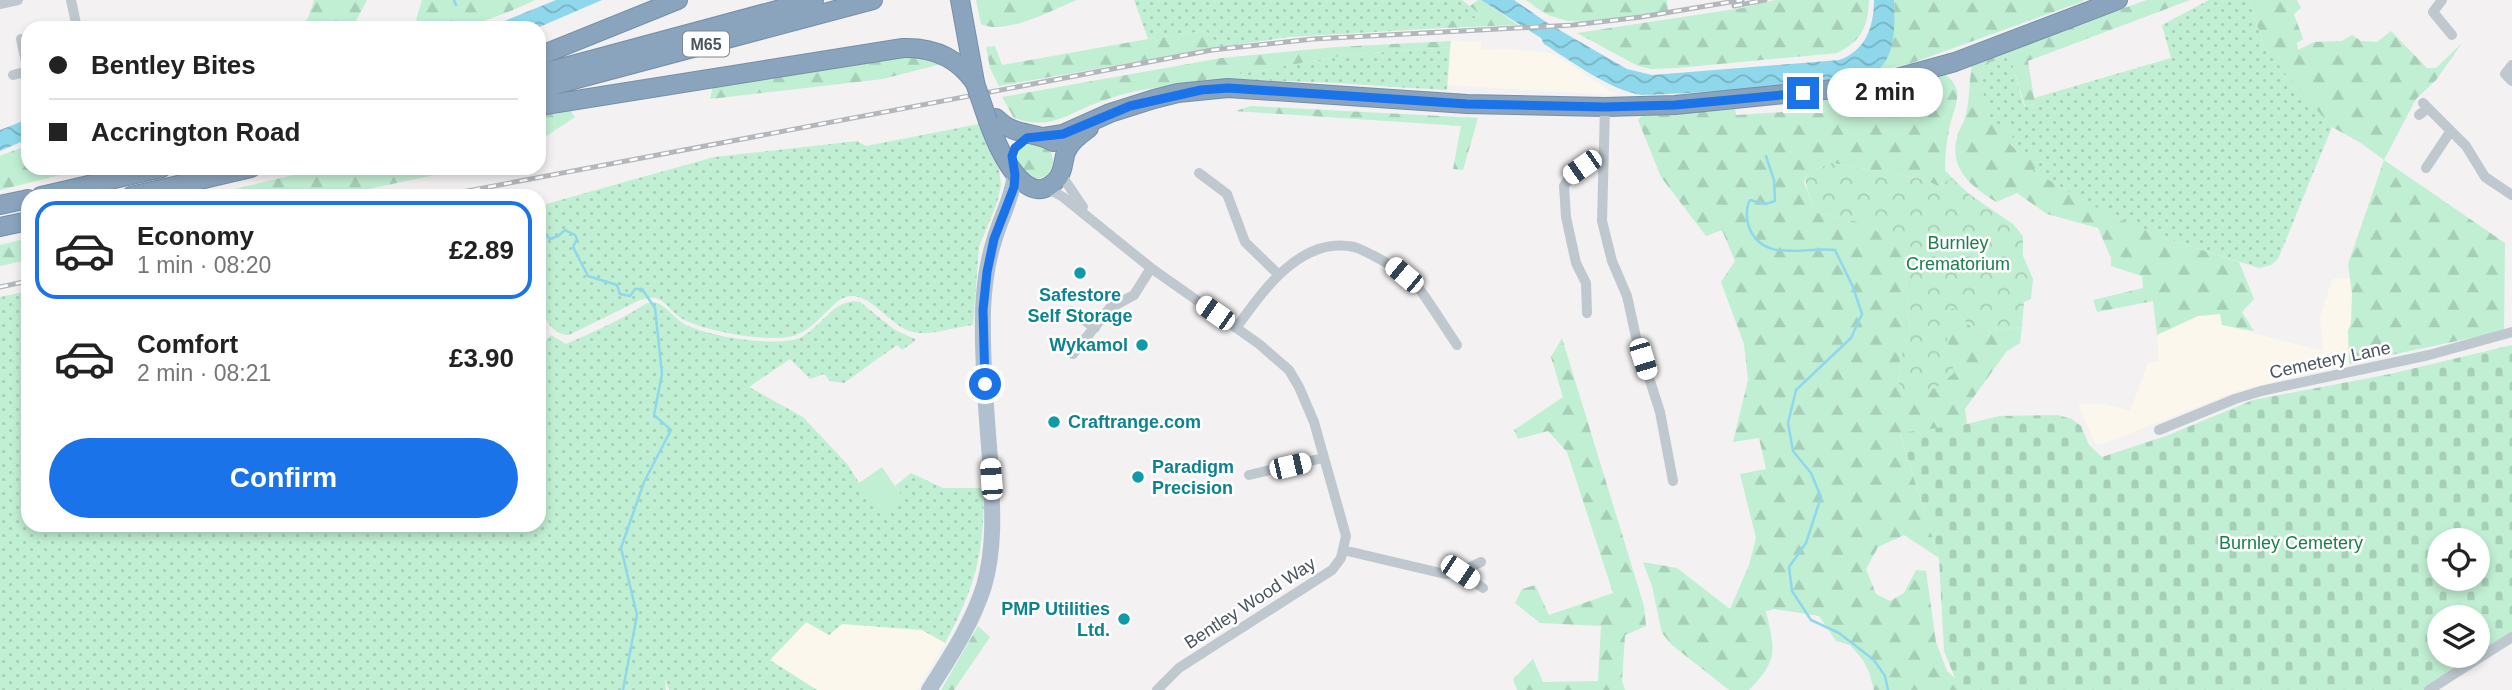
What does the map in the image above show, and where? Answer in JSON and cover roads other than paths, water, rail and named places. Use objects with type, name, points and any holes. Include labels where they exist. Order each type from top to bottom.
[{"type":"highway","points":[[546,54],[678,0]]},
{"type":"highway","name":"M65","points":[[546,72],[814,0]]},
{"type":"highway","name":"M65","points":[[546,87],[873,0]]},
{"type":"highway","points":[[960,0],[979,87],[1002,154],[1021,182],[1041,187],[1051,184],[1062,168],[1067,150],[1075,138],[1105,116]]},
{"type":"highway","points":[[1014,172],[1011,162],[1020,142],[1063,134],[1105,116],[1178,93],[1228,88],[1467,104],[1605,107],[1734,100],[1875,84],[1955,62],[2118,0]]},
{"type":"highway","points":[[546,105],[916,47],[943,54],[967,72],[979,87]]},
{"type":"highway","points":[[992,119],[1009,129],[1039,137],[1058,147],[1062,168]]},
{"type":"highway","points":[[71,189],[132,175]]},
{"type":"highway","points":[[160,189],[217,175]]},
{"type":"highway","points":[[0,205],[21,200]]},
{"type":"highway","points":[[0,227],[21,222]]},
{"type":"main road","points":[[929,690],[971,620],[984,585],[989,560],[992,500],[983,359],[983,310],[990,255],[1014,172]]},
{"type":"main road","points":[[1002,221],[1021,200],[1041,187]]},
{"type":"street","points":[[0,4],[18,0]]},
{"type":"street","points":[[71,0],[76,21]]},
{"type":"street","points":[[2442,0],[2433,12],[2452,35]]},
{"type":"street","points":[[2512,65],[2505,74],[2512,81]]},
{"type":"street","points":[[13,75],[21,73]]},
{"type":"street","points":[[2419,115],[2425,105],[2466,146],[2485,177],[2512,195]]},
{"type":"street","points":[[1605,107],[1602,221],[1612,261],[1627,296],[1636,337],[1660,412],[1673,481]]},
{"type":"street","points":[[2426,168],[2450,132]]},
{"type":"street","points":[[1587,313],[1586,283],[1576,263],[1566,217],[1564,186],[1571,175],[1582,167],[1602,164]]},
{"type":"street","points":[[1062,168],[1071,192],[1094,221]]},
{"type":"street","points":[[1199,173],[1227,194],[1245,242],[1279,275]]},
{"type":"street","points":[[1041,187],[1063,197],[1151,268],[1277,358],[1289,370],[1314,422],[1346,536],[1343,550],[1445,574],[1460,572],[1481,562]]},
{"type":"street","points":[[1236,328],[1264,289],[1291,265],[1310,253],[1335,247],[1355,247],[1391,265],[1416,285],[1457,345]]},
{"type":"street","points":[[1073,354],[1110,307],[1134,295],[1151,268]]},
{"type":"street","points":[[1071,311],[1095,328]]},
{"type":"street","name":"Cemetery Lane","points":[[2159,430],[2261,391],[2416,358],[2512,332]]},
{"type":"street","points":[[1249,475],[1323,458]]},
{"type":"street","name":"Bentley Wood Way","points":[[1157,690],[1178,668],[1332,570],[1343,550]]},
{"type":"street","points":[[1460,572],[1483,588]]},
{"type":"street","points":[[2429,690],[2512,637]]},
{"type":"water","points":[[556,0],[602,0],[546,24],[546,21],[504,21]]},
{"type":"water","points":[[1481,0],[1514,0],[1549,24],[1627,69],[1652,75],[1839,60],[1856,50],[1867,36],[1874,0],[1894,0],[1894,26],[1890,53],[1886,61],[1881,67],[1867,73],[1807,84],[1642,95],[1617,88],[1592,74]]},
{"type":"water","points":[[21,122],[21,142],[0,151],[0,130]]},
{"type":"waterway","points":[[454,0],[456,5]]},
{"type":"waterway","points":[[1766,156],[1774,180],[1775,201],[1765,204],[1750,200],[1747,210],[1749,227],[1764,246],[1775,249],[1835,250],[1853,287],[1862,314],[1851,338],[1796,390],[1788,423],[1793,451],[1811,473],[1821,497],[1806,543],[1789,567],[1792,591],[1811,620],[1839,633],[1874,660],[1885,676],[1888,690]]},
{"type":"waterway","points":[[546,235],[550,239],[565,230],[575,235],[577,239],[573,247],[588,276],[617,285],[620,294],[630,296],[635,289],[642,289],[655,308],[662,374],[654,415],[671,430],[644,482],[621,548],[637,615],[623,690]]},
{"type":"railway","points":[[478,189],[1212,50],[1313,39],[1573,25],[1742,0]]},
{"type":"railway","points":[[1734,6],[1765,0]]},
{"type":"railway","points":[[0,287],[21,282]]},
{"type":"place","name":"Safestore Self Storage","points":[[1080,273]]},
{"type":"place","name":"Wykamol","points":[[1142,345]]},
{"type":"place","name":"Craftrange.com","points":[[1054,422]]},
{"type":"place","name":"Paradigm Precision","points":[[1138,477]]},
{"type":"place","name":"PMP Utilities Ltd.","points":[[1124,619]]},
{"type":"park label","name":"Burnley Crematorium","points":[[1958,253]]},
{"type":"park label","name":"Burnley Cemetery","points":[[2291,543]]}]
